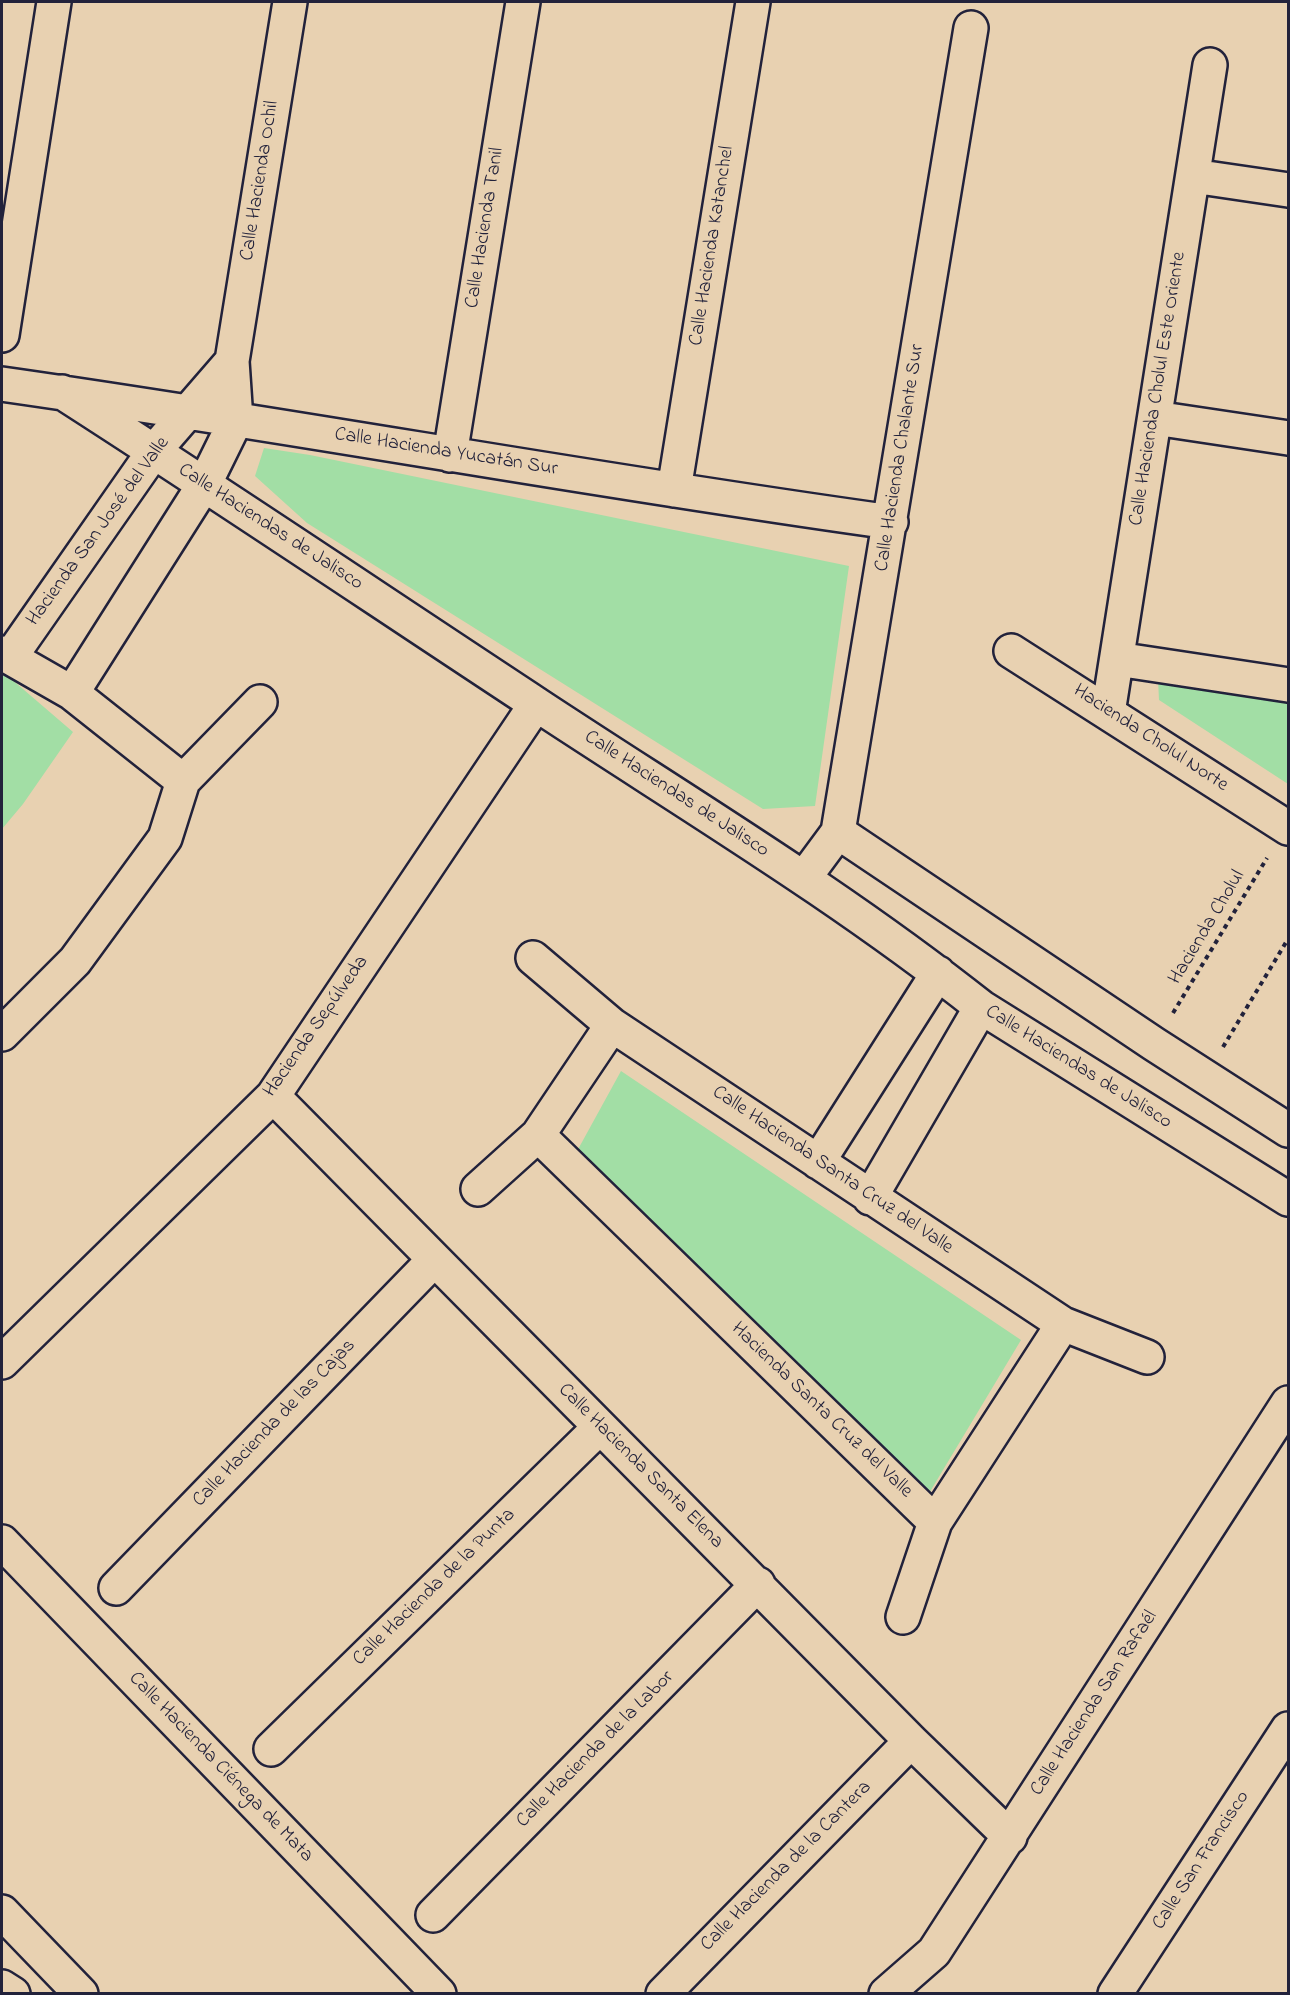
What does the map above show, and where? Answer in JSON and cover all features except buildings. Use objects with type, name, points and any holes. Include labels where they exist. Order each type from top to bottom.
[{"type":"street","points":[[2,335],[54,2]]},
{"type":"street","name":"Calle Hacienda Ochil","points":[[236,420],[232,361],[290,2]]},
{"type":"street","name":"Calle Hacienda Tanil","points":[[450,455],[523,2]]},
{"type":"street","name":"Calle Hacienda Katanchel","points":[[674,490],[753,2]]},
{"type":"street","name":"Calle Hacienda Chalante Sur","points":[[804,878],[838,832],[971,28]]},
{"type":"street","name":"Calle Hacienda Cholul Este Oriente","points":[[1108,713],[1210,65]]},
{"type":"street","points":[[1193,176],[1288,190]]},
{"type":"street","points":[[189,410],[232,361]]},
{"type":"street","name":"Calle Hacienda Yucatán Sur","points":[[2,384],[189,410],[236,420],[450,455],[891,522]]},
{"type":"street","name":"Calle Haciendas de Jalisco","points":[[62,392],[205,483],[536,704],[804,878],[938,973],[981,1007],[1288,1199]]},
{"type":"street","name":"Hacienda San José del Valle","points":[[6,654],[154,451],[189,410]]},
{"type":"street","points":[[1155,418],[1288,438]]},
{"type":"street","points":[[72,693],[205,483],[236,420]]},
{"type":"street","name":"Hacienda Cholul Norte","points":[[1011,651],[1288,827]]},
{"type":"street","points":[[6,654],[72,693],[183,781]]},
{"type":"street","points":[[1117,659],[1288,685]]},
{"type":"street","points":[[2,1034],[75,961],[165,838],[183,781],[260,702]]},
{"type":"street","name":"Hacienda Sepúlveda","points":[[2,1362],[273,1096],[536,704]]},
{"type":"street","points":[[838,832],[1154,1044],[1288,1130]]},
{"type":"street","name":"Calle Hacienda Santa Cruz del Valle","points":[[533,958],[612,1025],[1063,1324],[1147,1357]]},
{"type":"street","points":[[818,1162],[938,973]]},
{"type":"street","points":[[870,1198],[981,1007]]},
{"type":"street","points":[[478,1189],[538,1135],[612,1025]]},
{"type":"street","name":"Calle Hacienda Santa Elena","points":[[273,1096],[433,1261],[758,1584],[911,1741],[1010,1837]]},
{"type":"street","name":"Hacienda Santa Cruz del Valle","points":[[538,1135],[936,1522]]},
{"type":"street","name":"Calle Hacienda de las Cajas","points":[[116,1588],[433,1261]]},
{"type":"street","points":[[903,1617],[936,1522],[1063,1324]]},
{"type":"street","name":"Calle Hacienda San Rafaél","points":[[886,1994],[934,1952],[1288,1403]]},
{"type":"street","name":"Calle Hacienda de la Punta","points":[[271,1749],[600,1427]]},
{"type":"street","name":"Calle Hacienda Ciénega de Mata","points":[[2,1542],[440,1994]]},
{"type":"street","name":"Calle Hacienda de la Labor","points":[[433,1915],[758,1584]]},
{"type":"street","name":"Calle San Francisco","points":[[1114,1994],[1288,1729]]},
{"type":"street","name":"Calle Hacienda de la Cantera","points":[[663,1994],[911,1741]]},
{"type":"street","points":[[2,1912],[81,1994]]},
{"type":"street","points":[[2,1987],[13,1994]]},
{"type":"path","name":"Hacienda Cholul","points":[[1154,1044],[1288,827]]},
{"type":"path","points":[[1206,1076],[1288,939]]},
{"type":"green space","points":[[264,448],[310,455],[849,566],[815,806],[763,809],[307,523],[255,476]]},
{"type":"green space","points":[[2,671],[73,732],[23,804],[2,829]]},
{"type":"green space","points":[[1158,679],[1288,700],[1288,784],[1159,700]]},
{"type":"green space","points":[[621,1071],[1021,1340],[928,1495],[576,1153]]}]
